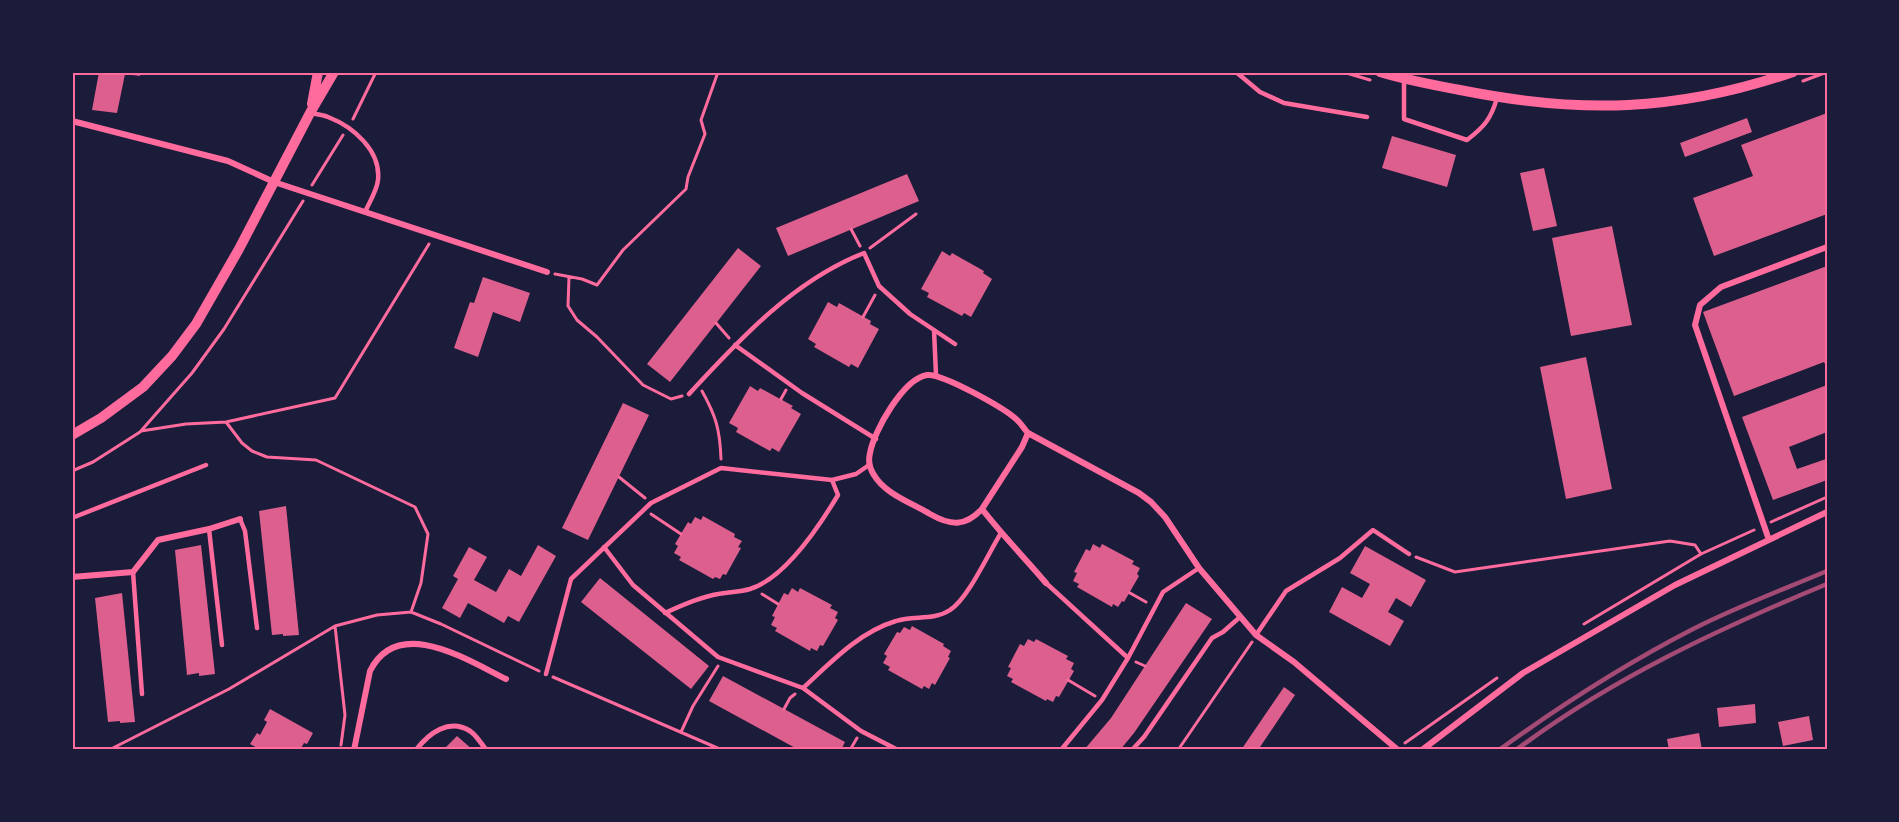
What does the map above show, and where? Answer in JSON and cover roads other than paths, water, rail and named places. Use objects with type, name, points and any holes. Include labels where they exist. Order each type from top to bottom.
[{"type":"street","points":[[310,113],[318,72]]},
{"type":"street","points":[[72,435],[101,418],[142,387],[172,356],[196,324],[334,72]]},
{"type":"street","points":[[1380,72],[1497,98],[1575,107],[1613,107],[1707,96],[1793,72]]},
{"type":"street","points":[[72,121],[228,161],[274,182],[366,210],[547,272]]},
{"type":"street","points":[[1769,540],[1695,325],[1700,305],[1721,287],[1827,248]]},
{"type":"street","points":[[1028,433],[1022,447],[982,509],[972,520],[966,522],[955,523],[937,518],[884,488],[874,476],[869,465],[870,453],[882,424],[903,391],[913,381],[926,375],[936,375],[986,399],[1016,419],[1028,433],[1145,497],[1165,517],[1199,568],[1256,635],[1294,662],[1398,750]]},
{"type":"street","points":[[982,509],[1046,583]]},
{"type":"street","points":[[1422,750],[1523,673],[1675,585],[1827,512]]},
{"type":"street","points":[[72,578],[133,572],[158,540],[209,530],[240,519]]},
{"type":"street","points":[[354,750],[370,671],[375,660],[382,653],[398,645],[413,643],[440,648],[506,679]]},
{"type":"street","points":[[416,750],[436,730],[455,726],[471,732],[486,750]]},
{"type":"lane","points":[[1236,72],[1260,92],[1284,103],[1368,117]]},
{"type":"lane","points":[[1404,79],[1404,119],[1467,140],[1484,127],[1494,110],[1497,98]]},
{"type":"lane","points":[[310,113],[328,117],[368,144],[377,161],[378,182],[366,210]]},
{"type":"lane","points":[[689,394],[754,324],[800,288],[840,262],[864,253],[879,286],[910,314],[955,344]]},
{"type":"lane","points":[[934,330],[936,375]]},
{"type":"lane","points":[[735,345],[802,393],[876,439]]},
{"type":"lane","points":[[72,518],[206,465]]},
{"type":"lane","points":[[546,674],[571,579],[651,503],[721,468],[832,480],[856,474],[869,465]]},
{"type":"lane","points":[[665,613],[716,594],[752,588],[771,577],[796,555],[818,530],[838,495],[832,480]]},
{"type":"lane","points":[[240,519],[245,531],[257,628]]},
{"type":"lane","points":[[209,530],[222,645]]},
{"type":"lane","points":[[1256,635],[1286,591],[1340,558],[1373,530],[1409,554]]},
{"type":"lane","points":[[803,688],[845,650],[882,626],[899,620],[938,615],[950,610],[961,600],[1001,533]]},
{"type":"lane","points":[[604,547],[633,585],[718,657],[803,688],[861,731],[898,750]]},
{"type":"lane","points":[[1061,750],[1102,700],[1128,658],[1162,592],[1199,568]]},
{"type":"lane","points":[[133,572],[142,694]]},
{"type":"lane","points":[[1046,583],[1128,658]]},
{"type":"lane","points":[[1132,750],[1144,737],[1212,638],[1223,632],[1240,617]]},
{"type":"railway","points":[[1499,750],[1594,686],[1668,642],[1726,613],[1827,571]]},
{"type":"railway","points":[[1516,750],[1589,700],[1666,657],[1827,584]]}]
